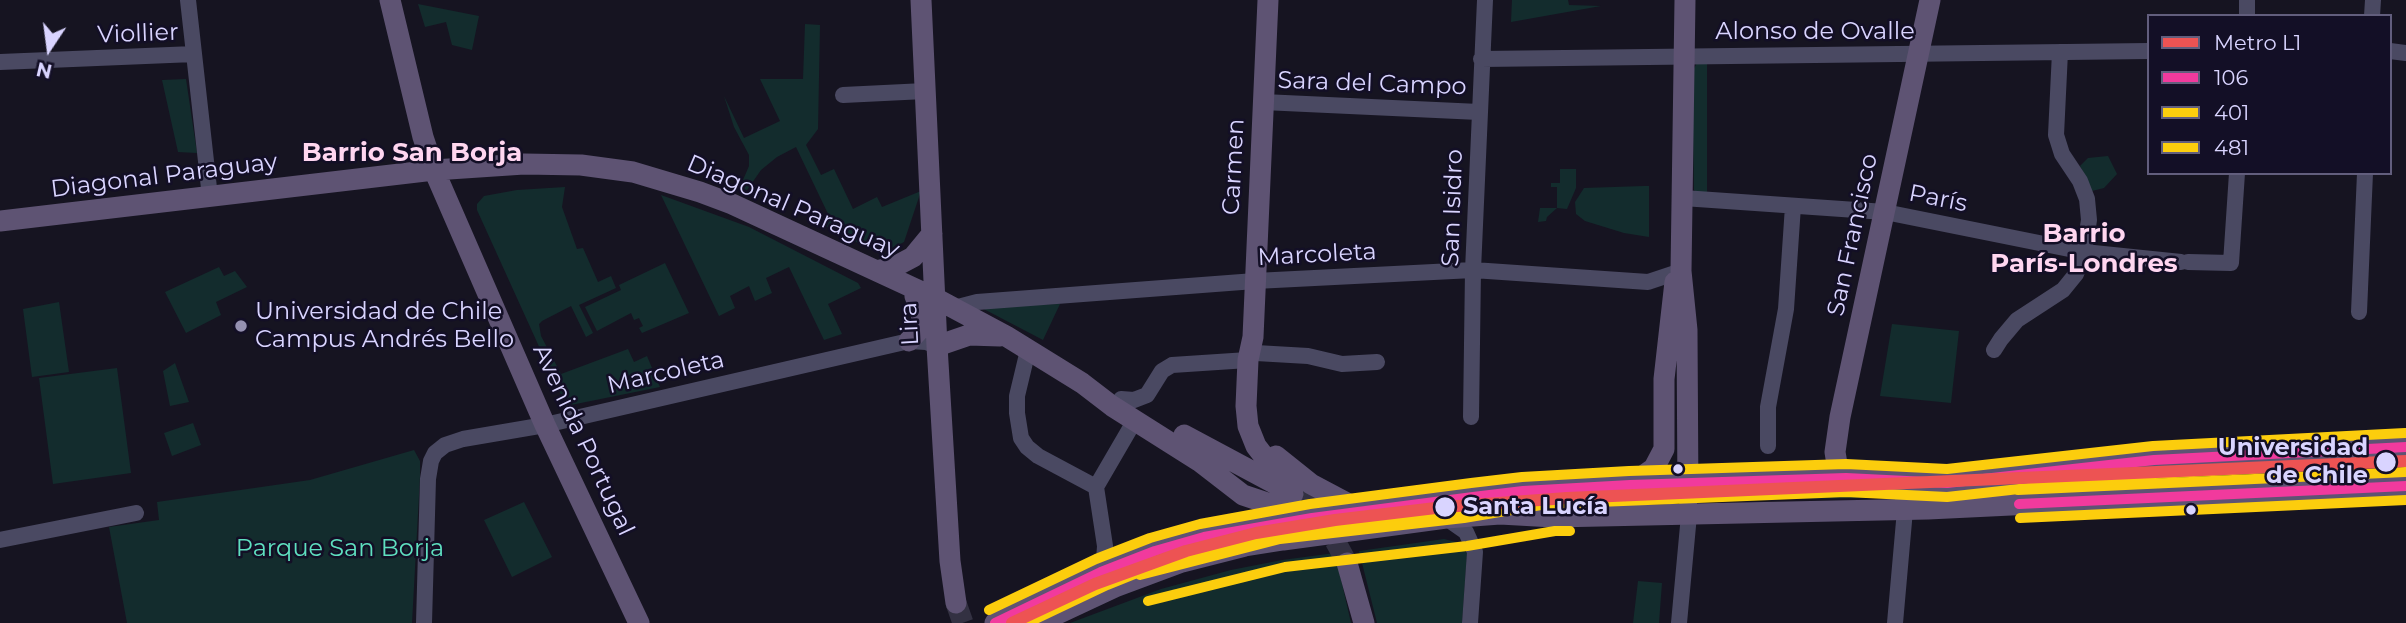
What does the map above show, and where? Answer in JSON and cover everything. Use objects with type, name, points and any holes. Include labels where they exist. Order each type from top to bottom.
[{"type":"main road","name":"Avenida Portugal","points":[[390,0],[423,137],[434,170],[545,425],[639,623]]},
{"type":"main road","name":"Lira","points":[[920,0],[932,234],[944,303],[937,346],[950,551],[957,603]]},
{"type":"main road","name":"Carmen","points":[[1268,0],[1252,350],[1245,406],[1251,435],[1262,456],[1294,494]]},
{"type":"main road","points":[[1685,0],[1681,271],[1687,330],[1689,514]]},
{"type":"main road","name":"San Francisco","points":[[1846,478],[1836,458],[1836,441],[1930,0]]},
{"type":"main road","name":"Diagonal Paraguay","points":[[0,221],[434,170],[524,164],[581,165],[633,172],[687,187],[732,204],[944,303],[1006,336],[1082,383],[1103,400],[1199,461],[1243,495],[1312,517]]},
{"type":"main road","points":[[877,271],[905,262],[919,252],[932,234]]},
{"type":"main road","points":[[1630,485],[1654,468],[1662,455],[1664,379],[1671,307],[1675,282],[1681,271]]},
{"type":"main road","points":[[909,341],[918,331],[922,316],[910,286]]},
{"type":"main road","points":[[937,346],[970,335],[1006,336]]},
{"type":"main road","name":"Carmen","points":[[1252,350],[1256,415],[1268,446],[1289,468],[1311,484],[1362,511]]},
{"type":"main road","name":"Diagonal Paraguay","points":[[1082,383],[1121,400],[1226,460],[1294,494]]},
{"type":"main road","points":[[995,623],[1101,572],[1155,551],[1204,537],[1312,517],[1523,491],[1846,478],[1959,482],[2154,460],[2406,447]]},
{"type":"main road","points":[[2110,464],[2112,499]]},
{"type":"main road","points":[[1038,623],[1115,587],[1182,562],[1244,546],[1446,518],[1500,514],[1554,517],[1905,510],[2406,486]]},
{"type":"main road","points":[[1347,563],[1364,623]]},
{"type":"street","points":[[188,0],[210,197]]},
{"type":"street","name":"San Isidro","points":[[1471,417],[1473,270],[1485,0]]},
{"type":"street","name":"Alonso de Ovalle","points":[[1482,59],[2147,51]]},
{"type":"street","points":[[1994,350],[2017,320],[2063,290],[2076,274],[2084,252],[2089,220],[2087,199],[2080,181],[2062,154],[2056,135],[2060,52]]},
{"type":"street","name":"Viollier","points":[[0,62],[194,54]]},
{"type":"street","points":[[843,96],[925,91]]},
{"type":"street","name":"Sara del Campo","points":[[1263,102],[1479,112]]},
{"type":"street","name":"París","points":[[1683,198],[1885,212],[2084,252],[2185,262],[2231,263],[2237,175]]},
{"type":"street","points":[[2359,312],[2365,175]]},
{"type":"street","points":[[1768,446],[1770,393],[1786,309],[1793,206]]},
{"type":"street","name":"Marcoleta","points":[[944,303],[1255,281],[1473,270],[1648,282],[1681,271]]},
{"type":"street","name":"Marcoleta","points":[[424,623],[428,479],[431,461],[435,453],[445,445],[463,439],[545,425],[909,341],[937,346]]},
{"type":"street","points":[[1028,350],[1017,396],[1021,438],[1038,456],[1096,487]]},
{"type":"street","points":[[1121,400],[1134,400],[1147,395],[1163,371],[1172,365],[1252,350],[1308,356],[1342,364],[1377,362]]},
{"type":"street","points":[[1101,572],[1105,546],[1096,487],[1135,420]]},
{"type":"street","points":[[1893,480],[1904,496],[1905,510],[1895,623]]},
{"type":"street","points":[[0,540],[136,513]]},
{"type":"street","points":[[1679,623],[1689,514]]},
{"type":"street","points":[[1446,518],[1466,532],[1475,552],[1470,623]]},
{"type":"green space","points":[[1512,0],[1568,0],[1569,5],[1601,6],[1511,22]]},
{"type":"green space","points":[[418,4],[479,16],[472,50],[452,45],[446,22],[425,27]]},
{"type":"green space","points":[[805,24],[820,25],[818,129],[806,145],[821,175],[834,169],[853,209],[877,197],[882,207],[921,191],[904,242],[892,248],[881,251],[870,249],[819,223],[826,225],[830,218],[796,147],[761,170],[747,190],[740,187],[749,166],[749,155],[734,127],[724,96],[744,138],[780,121],[760,79],[803,79]]},
{"type":"green space","points":[[1707,61],[1707,194],[1694,190],[1693,70],[1697,63]]},
{"type":"green space","points":[[186,79],[197,153],[178,152],[162,80]]},
{"type":"green space","points":[[2108,156],[2117,174],[2104,188],[2092,191],[2080,166],[2088,158]]},
{"type":"green space","points":[[1560,169],[1576,169],[1576,188],[1567,209],[1557,208],[1557,187],[1551,187],[1551,183],[1560,183]]},
{"type":"green space","points":[[1649,186],[1649,237],[1624,233],[1585,221],[1576,214],[1575,202],[1584,188]]},
{"type":"green space","points":[[565,187],[562,207],[577,249],[583,248],[598,282],[611,276],[616,288],[579,305],[593,333],[586,337],[571,306],[539,324],[541,336],[561,374],[628,349],[634,362],[647,356],[660,387],[566,406],[477,210],[477,204],[484,196],[517,190]]},
{"type":"green space","points":[[661,195],[749,227],[858,283],[861,288],[828,304],[842,334],[824,340],[789,267],[766,278],[772,293],[755,301],[749,286],[730,296],[735,308],[719,316]]},
{"type":"green space","points":[[1540,208],[1557,208],[1546,221],[1538,222]]},
{"type":"green space","points":[[665,263],[689,313],[642,333],[639,328],[643,326],[639,318],[634,320],[631,313],[597,331],[585,307],[621,290],[619,285]]},
{"type":"green space","points":[[219,267],[224,276],[235,271],[247,287],[216,302],[221,315],[186,333],[165,292]]},
{"type":"green space","points":[[59,302],[69,372],[32,377],[23,309]]},
{"type":"green space","points":[[1060,304],[1043,340],[978,306]]},
{"type":"green space","points":[[1892,324],[1959,331],[1951,403],[1880,396]]},
{"type":"green space","points":[[175,363],[189,402],[170,406],[163,371]]},
{"type":"green space","points":[[117,368],[131,473],[53,484],[39,378]]},
{"type":"green space","points":[[193,423],[201,445],[172,456],[164,433]]},
{"type":"green space","name":"Parque San Borja","points":[[414,450],[420,461],[420,477],[412,623],[127,623],[109,527],[159,520],[157,502],[310,480]]},
{"type":"green space","points":[[2406,458],[2406,472],[2124,488],[2120,486],[2118,476],[2122,473],[2192,468]]},
{"type":"green space","points":[[2090,476],[2093,478],[2094,491],[1918,497],[1975,492]]},
{"type":"green space","points":[[1869,493],[1875,498],[1702,500],[1704,494]]},
{"type":"green space","points":[[524,502],[552,557],[512,577],[484,520]]},
{"type":"green space","points":[[1444,539],[1460,543],[1467,554],[1462,623],[1377,623],[1359,551]]},
{"type":"green space","points":[[1335,553],[1351,623],[1070,623],[1161,589],[1231,570]]},
{"type":"green space","points":[[1638,581],[1662,583],[1659,623],[1633,623]]},
{"type":"tunnel","points":[[1295,495],[1312,508],[1327,526],[1347,563]]},
{"type":"tunnel","points":[[956,603],[963,623]]},
{"type":"metro line","name":"L1","points":[[1012,623],[1095,584],[1186,551],[1256,533],[1444,507],[1567,498],[2406,461]]},
{"type":"transit line","name":"481","points":[[989,610],[1096,559],[1150,538],[1200,524],[1310,504],[1471,483],[1522,477],[1629,471],[1846,464],[1947,469],[2153,446],[2405,433]]},
{"type":"transit line","name":"106","points":[[995,623],[1101,572],[1155,551],[1204,537],[1312,518],[1473,497],[1523,491],[1630,485],[1846,478],[1947,483],[2154,460],[2406,447]]},
{"type":"transit line","name":"401","points":[[1027,623],[1159,564],[1207,551],[1314,532],[1524,505],[1846,492],[1947,497],[2155,474],[2406,461]]},
{"type":"transit line","name":"481","points":[[2018,490],[2405,472]]},
{"type":"transit line","name":"106","points":[[2019,504],[2406,486]]},
{"type":"transit line","name":"401","points":[[2020,518],[2406,500]]},
{"type":"transit line","name":"481","points":[[1140,575],[1280,539],[1570,503]]},
{"type":"transit line","name":"401","points":[[1148,601],[1285,567],[1570,531]]},
{"type":"place","name":"Universidad de Chile Campus Andrés Bello","points":[[241,326]]},
{"type":"place","name":"Universidad de Chile","points":[[2386,462]]},
{"type":"place","name":"Santa Lucía","points":[[1445,507]]},
{"type":"district","name":"Barrio San Borja","points":[[412,153]]},
{"type":"district","name":"Barrio París-Londres","points":[[2084,249]]}]
